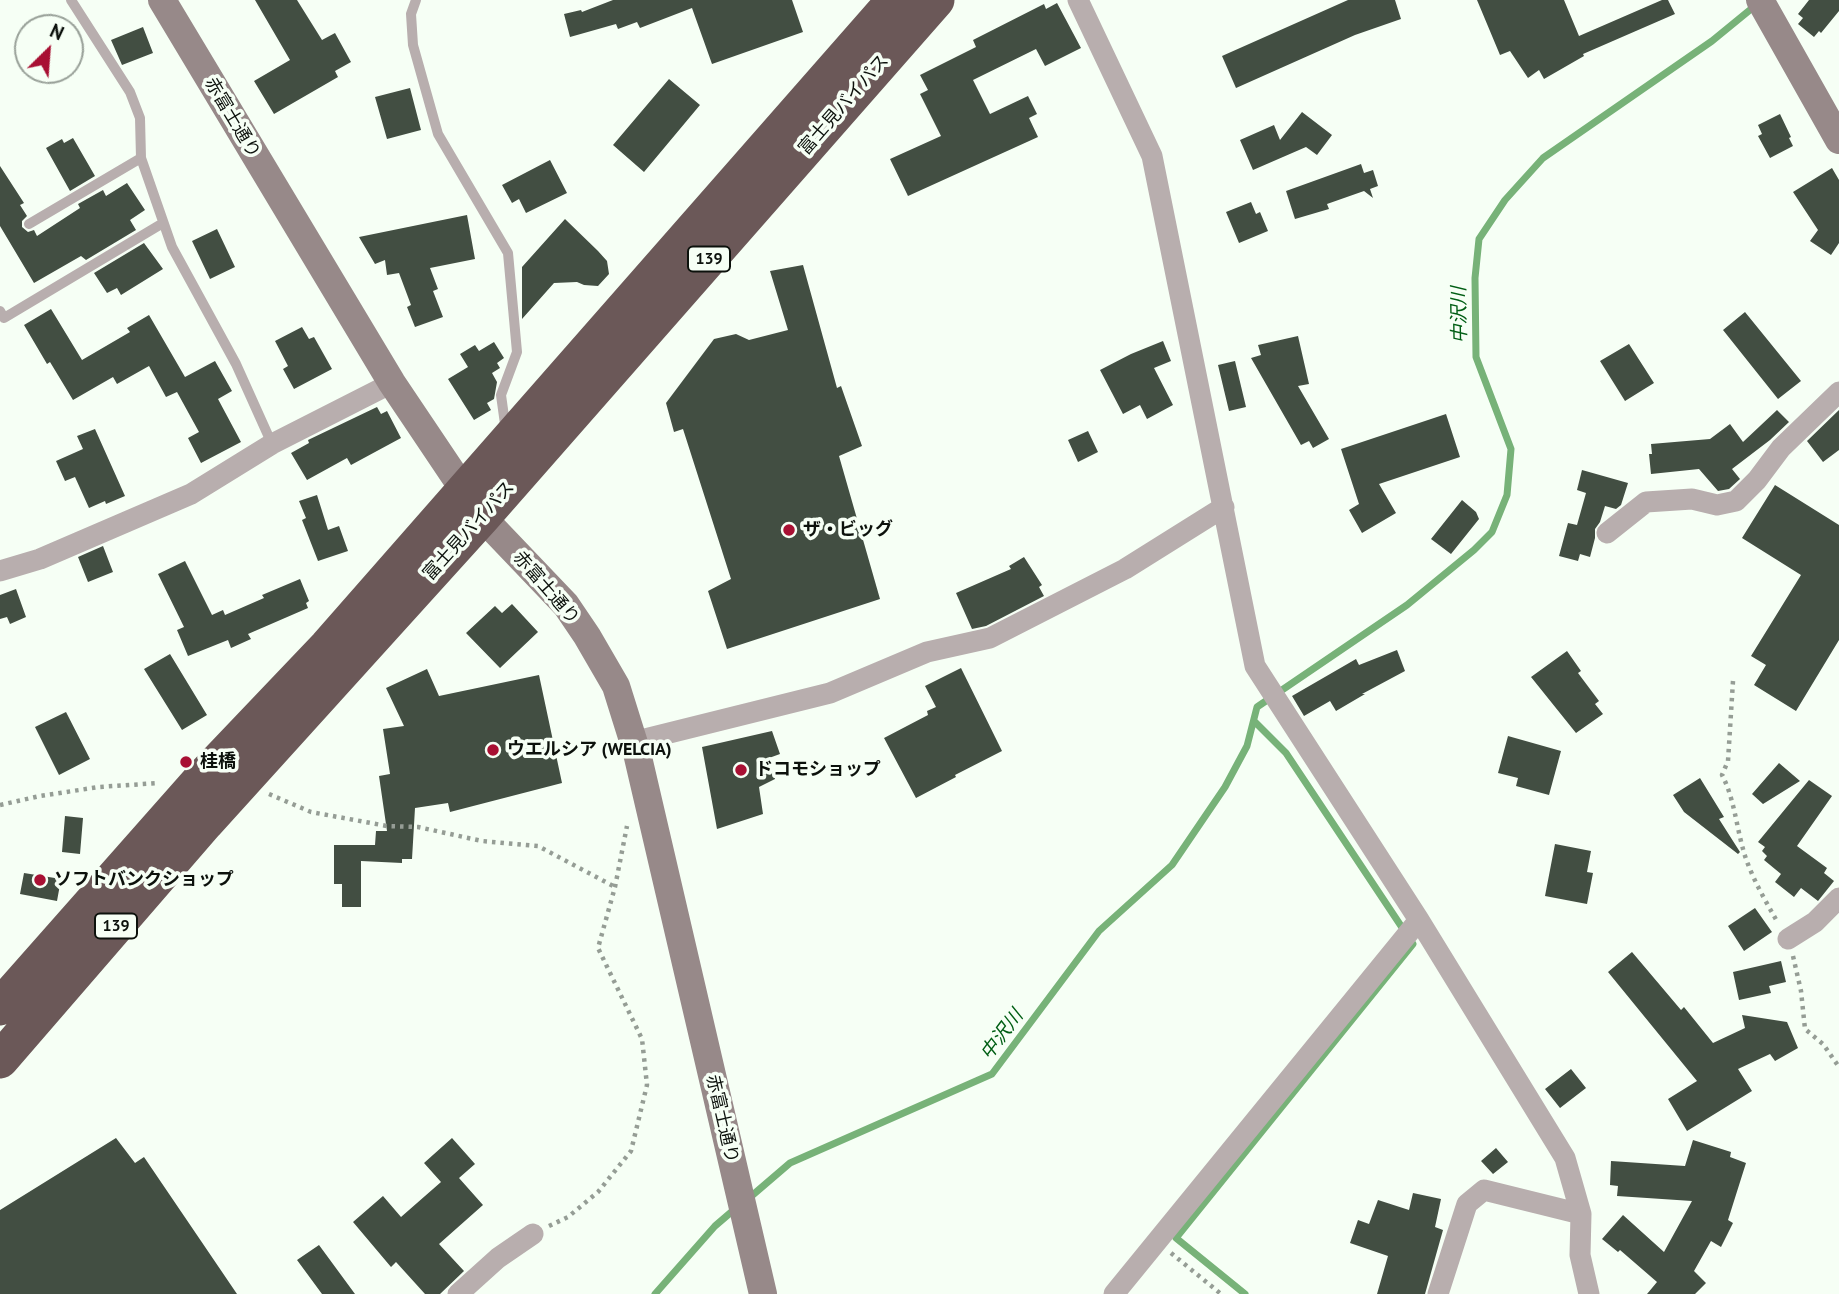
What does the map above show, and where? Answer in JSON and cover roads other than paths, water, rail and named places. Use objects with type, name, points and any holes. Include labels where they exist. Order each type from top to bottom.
[{"type":"highway","name":"富士見バイパス","points":[[473,503],[508,441],[895,0]]},
{"type":"highway","name":"富士見バイパス","points":[[0,1007],[219,784],[473,503],[936,0]]},
{"type":"highway","name":"富士見バイパス","points":[[0,1060],[219,784]]},
{"type":"street","name":"赤富士通り","points":[[162,0],[391,383],[473,503],[566,605],[616,686],[633,742],[763,1294]]},
{"type":"street","points":[[1078,0],[1152,156],[1255,666],[1419,920],[1565,1158],[1580,1214],[1580,1255],[1589,1294]]},
{"type":"street","points":[[1760,0],[1839,140]]},
{"type":"street","points":[[0,571],[40,559],[191,494],[272,444],[391,383]]},
{"type":"street","points":[[1607,533],[1646,502],[1692,499],[1717,505],[1736,501],[1782,448],[1839,392]]},
{"type":"street","points":[[633,742],[830,693],[928,652],[990,638],[1125,569],[1224,507]]},
{"type":"street","points":[[1788,939],[1815,922],[1839,898]]},
{"type":"street","points":[[1114,1294],[1419,920]]},
{"type":"street","points":[[1438,1294],[1467,1203],[1484,1190],[1580,1214]]},
{"type":"street","points":[[458,1294],[498,1258],[533,1234]]},
{"type":"lane","points":[[71,0],[130,92],[140,118],[141,158],[172,247],[236,364],[272,444]]},
{"type":"lane","points":[[416,0],[411,14],[413,45],[438,134],[508,253],[517,352],[501,396],[508,441]]},
{"type":"lane","points":[[29,225],[141,158]]},
{"type":"lane","points":[[0,311],[4,318],[163,223]]},
{"type":"waterway","name":"中沢川","points":[[748,1199],[790,1163],[992,1074],[1099,931],[1172,865],[1225,787],[1247,746],[1257,707],[1407,605],[1492,532],[1507,495],[1511,449],[1476,357],[1475,278],[1479,239],[1505,200],[1543,158],[1712,41],[1756,5]]},
{"type":"waterway","name":"中沢川","points":[[1245,1294],[1176,1238],[1413,944],[1286,753],[1255,722]]},
{"type":"waterway","name":"中沢川","points":[[655,1294],[715,1226],[736,1208]]},
{"type":"place","name":"ザ・ビッグ","points":[[789,530]]},
{"type":"place","name":"ウエルシア (WELCIA)","points":[[493,750]]},
{"type":"place","name":"桂橋","points":[[186,762]]},
{"type":"place","name":"ドコモショップ","points":[[741,770]]},
{"type":"place","name":"ソフトバンクショップ","points":[[40,880]]}]
